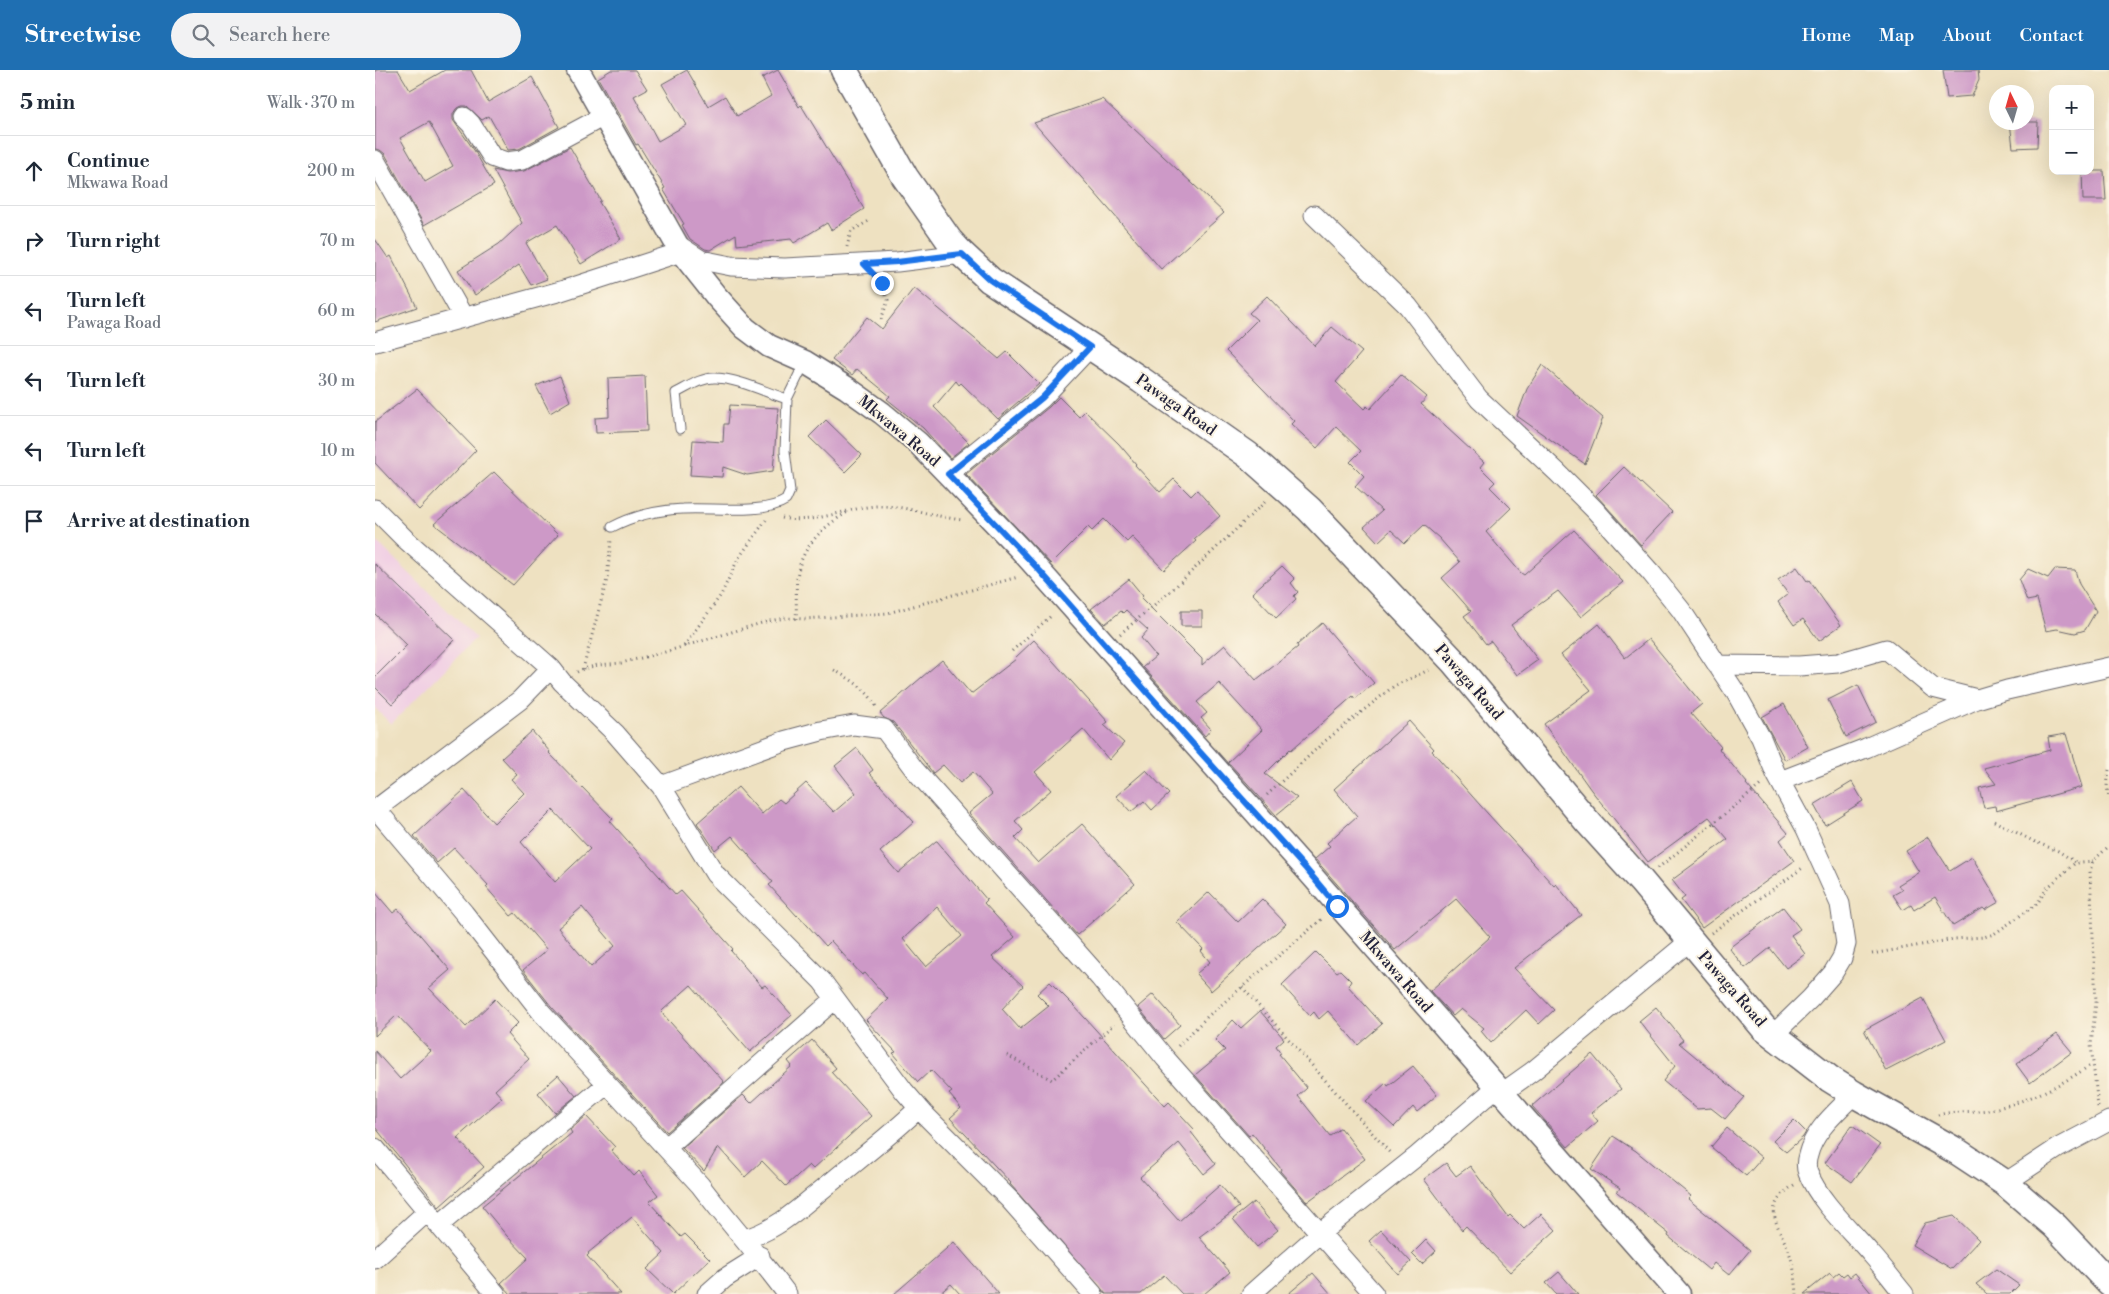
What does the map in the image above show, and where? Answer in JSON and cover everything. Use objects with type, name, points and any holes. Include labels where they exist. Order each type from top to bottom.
[{"type":"main road","name":"Pawaga Road","points":[[844,70],[905,177],[949,240],[962,254],[990,280],[1248,455],[1309,509],[1453,661],[1764,1028],[1830,1079],[1958,1152],[2005,1183],[2055,1226],[2109,1283]]},
{"type":"street","name":"Mkwawa Road","points":[[578,70],[679,248],[716,296],[745,328],[769,346],[805,362],[847,388],[917,443],[948,474],[1040,571],[1252,811],[1306,869],[1679,1294]]},
{"type":"street","points":[[464,117],[471,124],[492,157],[506,162],[523,160],[603,116]]},
{"type":"street","points":[[375,160],[463,318]]},
{"type":"street","points":[[1314,215],[1408,306],[1479,399],[1557,472],[1608,524],[1681,610],[1736,692],[1819,857],[1840,904],[1846,944],[1843,958],[1833,973],[1773,1035]]},
{"type":"street","points":[[375,342],[561,291],[679,248],[701,260],[731,266],[785,268],[897,262],[962,254]]},
{"type":"street","points":[[948,474],[1042,398],[1090,347]]},
{"type":"street","points":[[375,509],[405,539],[556,675],[615,733],[661,786],[715,874],[822,981],[904,1091],[1009,1200],[1093,1294]]},
{"type":"street","points":[[1717,665],[1799,666],[1838,663],[1886,649],[1933,688],[1977,699]]},
{"type":"street","points":[[1778,778],[1866,748],[1977,699],[2007,690],[2109,667]]},
{"type":"street","points":[[556,675],[376,809],[464,914],[542,1013],[700,1185],[723,1216],[759,1256],[787,1294]]},
{"type":"street","points":[[661,786],[784,741],[821,730],[854,725],[884,728],[914,769],[1100,978],[1165,1058],[1374,1294]]},
{"type":"street","points":[[1251,1294],[1320,1233],[1499,1090],[1533,1071],[1692,943]]},
{"type":"street","points":[[667,1148],[835,999]]},
{"type":"street","points":[[375,1259],[433,1218],[607,1084]]},
{"type":"street","points":[[1854,1094],[1817,1134],[1806,1162],[1809,1175],[1815,1188],[1873,1255],[1903,1294]]},
{"type":"street","points":[[745,1239],[765,1233],[788,1218],[889,1136],[919,1108]]},
{"type":"street","points":[[2005,1183],[2058,1148],[2105,1123]]},
{"type":"street","points":[[375,1148],[495,1294]]},
{"type":"street","points":[[707,1294],[725,1278],[759,1256]]},
{"type":"lane","points":[[612,527],[626,520],[651,513],[681,509],[768,508],[781,504],[786,500],[790,491],[785,451],[787,399],[805,362]]},
{"type":"lane","points":[[680,429],[676,393],[699,381],[715,378],[737,382],[787,399]]},
{"type":"path","points":[[869,221],[851,231],[845,252],[864,264],[882,283],[888,300],[881,320]]},
{"type":"path","points":[[1106,646],[1173,589],[1282,486]]},
{"type":"path","points":[[755,508],[791,519],[828,515],[877,506],[908,508],[940,517],[963,520],[988,516]]},
{"type":"path","points":[[796,619],[798,573],[803,556],[814,539],[830,522],[853,509]]},
{"type":"path","points":[[684,646],[721,595],[738,559],[771,514]]},
{"type":"path","points":[[583,668],[607,580],[612,527]]},
{"type":"path","points":[[556,675],[598,665],[621,663],[784,618],[796,619],[888,613],[1040,571]]},
{"type":"path","points":[[1012,651],[1067,602]]},
{"type":"path","points":[[1252,811],[1324,742],[1394,686],[1419,673],[1453,661]]},
{"type":"path","points":[[834,670],[857,682],[873,701],[884,728]]},
{"type":"path","points":[[2109,770],[2107,786],[2109,798]]},
{"type":"path","points":[[1641,881],[1778,778]]},
{"type":"path","points":[[1994,821],[2059,851],[2077,862],[2093,862]]},
{"type":"path","points":[[2105,1123],[2092,1064],[2091,1045],[2097,1002],[2090,871],[2093,862],[2109,846]]},
{"type":"path","points":[[1692,943],[1819,857]]},
{"type":"path","points":[[1872,954],[1993,934],[2037,904],[2047,888],[2077,862]]},
{"type":"path","points":[[1165,1058],[1207,1017],[1337,906]]},
{"type":"path","points":[[1242,987],[1403,1168]]},
{"type":"path","points":[[1007,1055],[1052,1080],[1127,1012]]},
{"type":"path","points":[[1917,1128],[1941,1114],[1993,1109],[2029,1098],[2050,1090],[2074,1077],[2092,1064]]},
{"type":"path","points":[[1797,1294],[1793,1264],[1778,1232],[1773,1210],[1778,1200],[1809,1175]]},
{"type":"shaded area","points":[[375,540],[476,638],[391,724],[375,708]]},
{"type":"building","points":[[375,70],[398,70],[410,90],[445,70],[471,70],[488,102],[532,77],[559,127],[519,149],[508,150],[489,116],[482,120],[467,106],[456,109],[453,114],[453,120],[474,150],[494,185],[424,225],[385,154],[375,149]],"holes":[[[429,122],[453,166],[425,182],[400,138]]]},
{"type":"building","points":[[611,70],[635,70],[647,89],[634,96],[658,141],[686,125],[662,84],[687,70],[708,106],[725,96],[737,116],[771,96],[762,78],[778,70],[799,107],[801,105],[864,209],[831,230],[827,223],[794,243],[791,239],[737,245],[736,234],[710,250],[705,249],[690,239],[682,225],[684,224],[663,189],[665,188],[638,144],[636,145],[598,78]]},
{"type":"building","points":[[1943,70],[1978,70],[1979,80],[1972,96],[1947,98]]},
{"type":"building","points":[[1102,99],[1224,213],[1161,269],[1034,123]]},
{"type":"building","points":[[2034,122],[2038,122],[2037,147],[2013,148],[2011,130],[2034,130]]},
{"type":"building","points":[[570,147],[621,239],[581,264],[557,225],[526,243],[547,279],[531,285],[519,265],[475,295],[458,270],[499,244],[522,223],[493,170],[507,173],[524,171]]},
{"type":"building","points":[[2094,171],[2104,171],[2106,200],[2083,200],[2082,175],[2094,175]]},
{"type":"building","points":[[375,239],[388,258],[391,256],[417,307],[375,322]]},
{"type":"building","points":[[914,288],[999,359],[1007,352],[1039,384],[998,419],[961,383],[959,385],[956,381],[934,407],[969,443],[950,458],[923,428],[887,399],[890,396],[857,369],[852,375],[832,360],[867,317],[882,329]]},
{"type":"building","points":[[1267,296],[1315,346],[1332,327],[1362,352],[1336,382],[1364,409],[1367,406],[1370,409],[1401,375],[1427,397],[1421,404],[1484,462],[1480,467],[1495,482],[1490,487],[1511,508],[1486,532],[1521,573],[1524,575],[1574,530],[1623,582],[1581,617],[1558,591],[1511,625],[1538,660],[1517,675],[1491,641],[1486,644],[1464,616],[1471,611],[1442,578],[1460,562],[1439,538],[1424,525],[1405,543],[1391,530],[1378,542],[1364,527],[1382,511],[1355,486],[1364,476],[1350,462],[1361,451],[1336,427],[1317,448],[1291,424],[1294,421],[1226,351],[1257,320],[1249,313]]},
{"type":"building","points":[[1542,365],[1603,418],[1585,464],[1517,416],[1527,389]]},
{"type":"building","points":[[560,376],[570,401],[550,413],[536,386]]},
{"type":"building","points":[[645,376],[647,431],[596,433],[595,418],[609,417],[608,378]]},
{"type":"building","points":[[417,389],[476,450],[419,510],[375,463],[375,422]]},
{"type":"building","points":[[1059,397],[1079,417],[1085,411],[1119,444],[1160,492],[1174,479],[1191,496],[1197,490],[1220,516],[1164,570],[1132,537],[1127,542],[1104,519],[1092,531],[1088,527],[1051,564],[966,474]]},
{"type":"building","points":[[730,405],[778,408],[773,471],[747,475],[723,467],[722,477],[690,475],[693,440],[723,442],[724,424],[728,424]]},
{"type":"building","points":[[826,420],[862,455],[845,472],[809,437]]},
{"type":"building","points":[[1624,467],[1672,512],[1641,545],[1596,495]]},
{"type":"building","points":[[494,472],[558,535],[513,585],[434,524]]},
{"type":"building","points":[[375,564],[454,640],[392,704],[375,687],[375,677],[407,645],[375,614]]},
{"type":"building","points":[[1282,566],[1295,579],[1291,583],[1298,592],[1294,596],[1296,599],[1276,618],[1252,593]]},
{"type":"building","points":[[1797,567],[1807,581],[1809,580],[1841,625],[1819,641],[1803,619],[1794,625],[1778,602],[1788,594],[1778,580]]},
{"type":"building","points":[[2028,569],[2048,578],[2055,569],[2075,570],[2079,584],[2096,611],[2085,630],[2075,633],[2057,629],[2046,631],[2037,599],[2027,601],[2019,580]]},
{"type":"building","points":[[1129,579],[1143,596],[1141,598],[1202,659],[1202,665],[1225,645],[1256,680],[1298,647],[1297,645],[1322,623],[1374,683],[1355,699],[1353,696],[1290,749],[1265,774],[1297,798],[1276,815],[1228,762],[1262,730],[1219,683],[1197,702],[1207,713],[1201,718],[1211,729],[1205,736],[1143,667],[1156,656],[1141,638],[1148,630],[1126,610],[1123,613],[1121,611],[1105,624],[1091,609]]},
{"type":"building","points":[[1181,611],[1202,611],[1202,626],[1181,626]]},
{"type":"building","points":[[1599,624],[1625,658],[1649,639],[1702,704],[1691,713],[1721,747],[1719,749],[1746,784],[1788,833],[1780,840],[1794,861],[1702,928],[1681,900],[1685,897],[1672,880],[1728,839],[1709,817],[1648,862],[1591,790],[1544,724],[1591,690],[1561,655]]},
{"type":"building","points":[[1034,640],[1108,722],[1104,725],[1124,743],[1109,760],[1083,729],[1035,772],[1051,790],[1015,821],[1023,830],[1015,838],[1038,863],[1082,824],[1135,884],[1077,935],[969,813],[992,794],[973,772],[960,783],[943,765],[933,773],[893,722],[884,718],[880,713],[942,660],[971,694],[1016,659]]},
{"type":"building","points":[[1858,685],[1876,722],[1846,737],[1828,700]]},
{"type":"building","points":[[1784,704],[1808,747],[1785,760],[1762,717]]},
{"type":"building","points":[[1409,721],[1434,749],[1432,751],[1554,886],[1556,884],[1581,915],[1514,968],[1554,1010],[1539,1024],[1526,1010],[1491,1043],[1481,1031],[1484,1028],[1461,1009],[1453,1016],[1430,991],[1490,937],[1456,899],[1395,950],[1315,859],[1330,846],[1327,843],[1357,816],[1334,789]]},
{"type":"building","points":[[532,731],[549,753],[613,819],[610,821],[676,895],[681,891],[733,949],[731,951],[762,987],[765,985],[792,1015],[750,1052],[691,985],[663,1010],[661,1012],[724,1082],[667,1132],[551,1006],[523,970],[547,950],[515,913],[511,916],[486,887],[488,885],[454,848],[437,863],[414,836],[464,790],[494,823],[524,793],[511,779],[517,774],[502,758]],"holes":[[[553,810],[590,849],[555,882],[521,842]],[[582,907],[615,946],[591,967],[558,928]]]},
{"type":"building","points":[[2066,734],[2082,787],[1996,811],[1995,806],[1984,808],[1979,788],[1996,784],[1984,768],[2050,750],[2048,737]]},
{"type":"building","points":[[857,748],[873,770],[869,773],[914,822],[880,852],[898,873],[937,841],[987,900],[984,903],[1015,937],[992,957],[1023,986],[1002,1009],[1020,1029],[1049,1006],[1037,994],[1050,982],[1165,1106],[1169,1102],[1194,1129],[1191,1132],[1216,1164],[1204,1174],[1179,1143],[1140,1177],[1179,1221],[1220,1185],[1239,1207],[1199,1237],[1230,1272],[1204,1294],[1182,1294],[1164,1275],[1141,1294],[1106,1294],[1011,1183],[950,1118],[961,1108],[949,1094],[952,1092],[931,1070],[918,1082],[893,1053],[896,1052],[866,1020],[888,999],[865,973],[862,975],[831,941],[826,946],[797,916],[769,885],[773,882],[732,836],[715,850],[697,823],[738,787],[762,814],[779,799],[784,803],[806,783],[834,812],[856,793],[835,766]],"holes":[[[937,907],[962,936],[926,967],[903,939]]]},
{"type":"building","points":[[1146,770],[1169,794],[1152,810],[1144,801],[1131,812],[1116,796]]},
{"type":"building","points":[[1852,782],[1863,801],[1825,825],[1814,805]]},
{"type":"building","points":[[1928,837],[1950,871],[1972,857],[1999,902],[1985,910],[1983,908],[1953,926],[1935,897],[1914,910],[1911,905],[1903,910],[1893,895],[1902,890],[1898,885],[1919,872],[1906,851]]},
{"type":"building","points":[[375,892],[393,913],[398,909],[450,970],[429,988],[466,1027],[495,999],[518,1023],[507,1034],[529,1059],[495,1090],[502,1098],[457,1138],[484,1167],[439,1207],[375,1127],[375,1051],[400,1079],[431,1051],[397,1015],[375,1036]]},
{"type":"building","points":[[1209,892],[1238,922],[1262,899],[1286,924],[1211,991],[1196,974],[1210,962],[1201,951],[1203,949],[1177,922]]},
{"type":"building","points":[[1783,907],[1800,929],[1791,935],[1805,954],[1786,968],[1770,948],[1745,968],[1729,948]]},
{"type":"building","points":[[1316,952],[1337,972],[1340,970],[1351,981],[1348,986],[1382,1024],[1358,1045],[1328,1011],[1319,1019],[1314,1012],[1310,1016],[1282,985]]},
{"type":"building","points":[[1153,994],[1180,1025],[1164,1039],[1138,1007]]},
{"type":"building","points":[[1923,998],[1946,1040],[1886,1071],[1864,1030]]},
{"type":"building","points":[[1656,1007],[1683,1040],[1679,1043],[1744,1097],[1725,1119],[1711,1108],[1697,1109],[1663,1081],[1675,1066],[1639,1021]]},
{"type":"building","points":[[1260,1011],[1284,1039],[1276,1046],[1281,1053],[1279,1054],[1307,1088],[1298,1096],[1330,1136],[1341,1128],[1365,1159],[1307,1202],[1280,1171],[1281,1169],[1252,1133],[1249,1136],[1195,1075],[1225,1050],[1215,1040],[1233,1020],[1241,1028]]},
{"type":"building","points":[[2057,1034],[2072,1052],[2030,1083],[2016,1064]]},
{"type":"building","points":[[812,1040],[836,1068],[831,1072],[871,1116],[813,1169],[809,1165],[786,1186],[762,1161],[745,1177],[718,1147],[704,1171],[682,1148],[743,1095],[751,1103],[792,1066],[788,1061]]},
{"type":"building","points":[[1592,1054],[1621,1089],[1591,1113],[1598,1121],[1568,1147],[1532,1106]]},
{"type":"building","points":[[1413,1066],[1437,1095],[1417,1112],[1413,1107],[1394,1127],[1366,1101],[1386,1083],[1388,1086]]},
{"type":"building","points":[[558,1075],[576,1096],[555,1113],[538,1093]]},
{"type":"building","points":[[586,1116],[615,1147],[611,1150],[634,1176],[639,1171],[658,1195],[649,1202],[681,1237],[685,1234],[710,1259],[673,1294],[647,1269],[664,1253],[632,1217],[588,1253],[587,1256],[621,1294],[511,1294],[501,1283],[528,1258],[482,1206],[572,1133],[570,1130]]},
{"type":"building","points":[[1794,1120],[1806,1132],[1786,1152],[1773,1141]]},
{"type":"building","points":[[1852,1125],[1880,1145],[1852,1182],[1825,1163]]},
{"type":"building","points":[[1727,1128],[1762,1158],[1746,1176],[1711,1147]]},
{"type":"building","points":[[1613,1136],[1636,1151],[1691,1196],[1688,1199],[1750,1250],[1729,1275],[1714,1263],[1709,1270],[1668,1236],[1669,1234],[1617,1192],[1620,1188],[1591,1169]]},
{"type":"building","points":[[1446,1163],[1456,1176],[1470,1166],[1508,1217],[1510,1215],[1524,1229],[1541,1214],[1556,1230],[1510,1272],[1466,1226],[1462,1230],[1424,1179]]},
{"type":"building","points":[[1254,1202],[1278,1230],[1257,1247],[1233,1219]]},
{"type":"building","points":[[1954,1216],[1979,1240],[1952,1269],[1912,1245],[1925,1223]]},
{"type":"building","points":[[1381,1230],[1411,1262],[1398,1274],[1369,1241]]},
{"type":"building","points":[[1426,1240],[1436,1251],[1422,1264],[1412,1254]]},
{"type":"building","points":[[954,1242],[999,1294],[960,1294],[951,1284],[939,1294],[894,1294]]},
{"type":"building","points":[[1996,1269],[2019,1285],[2010,1294],[1987,1294],[1976,1284]]},
{"type":"building","points":[[1559,1272],[1578,1294],[1556,1294],[1546,1283]]},
{"type":"building","points":[[1839,1272],[1843,1276],[1847,1273],[1850,1277],[1855,1273],[1872,1294],[1804,1294],[1830,1273],[1833,1277]]},
{"type":"building","points":[[1313,1273],[1331,1294],[1288,1294]]},
{"type":"route","points":[[882,283],[864,264],[962,254],[990,280],[1090,347],[1042,398],[948,474],[1040,571],[1337,906]]}]
